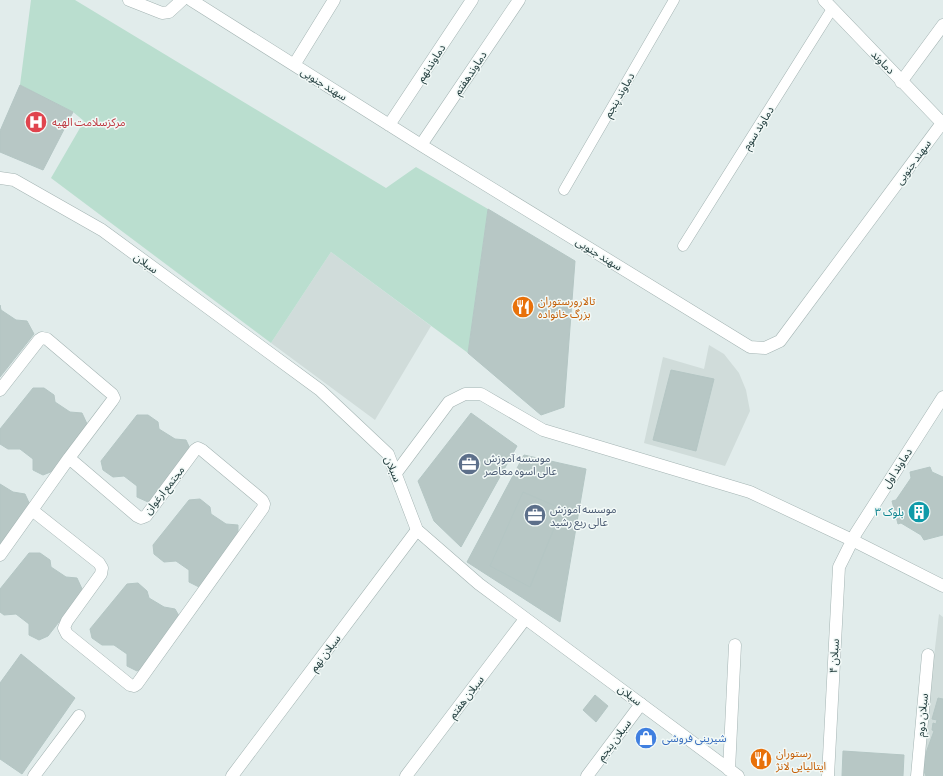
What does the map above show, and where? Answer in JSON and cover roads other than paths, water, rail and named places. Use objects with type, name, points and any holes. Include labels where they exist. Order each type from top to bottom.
[{"type":"street","points":[[129,0],[162,14],[170,12],[182,0]]},
{"type":"street","name":"سهند جنوبی","points":[[191,0],[421,145],[750,347],[765,348],[780,341],[942,124]]},
{"type":"street","points":[[294,65],[334,0]]},
{"type":"street","name":"دماوندنهم","points":[[390,125],[472,0]]},
{"type":"street","name":"دماوندهفتم","points":[[421,145],[519,0]]},
{"type":"street","name":"دماوند","points":[[824,0],[942,124]]},
{"type":"street","points":[[901,82],[943,25]]},
{"type":"street","name":"سبلان","points":[[0,178],[14,180],[102,230],[320,390],[388,454],[417,530],[479,584],[734,773]]},
{"type":"street","points":[[0,390],[42,338],[47,339],[112,394],[114,398],[0,555]]},
{"type":"street","points":[[396,473],[449,402],[466,394],[481,394],[543,430],[750,492],[852,540],[943,586]]},
{"type":"street","name":"دماوند اول","points":[[852,540],[943,397]]},
{"type":"street","name":"مجتمع ارغوان","points":[[32,510],[99,563],[102,568],[101,574],[67,621],[64,628],[67,634],[130,685],[134,686],[137,684],[263,508],[264,504],[262,500],[198,448],[194,450],[146,516],[141,518],[69,458]]},
{"type":"street","name":"سبلان نهم","points":[[232,776],[417,530]]},
{"type":"street","name":"سبلان ۴","points":[[828,776],[839,567],[852,540]]},
{"type":"street","name":"سبلان هفتم","points":[[406,776],[525,618]]},
{"type":"street","points":[[734,773],[735,646]]},
{"type":"street","name":"سبلان دوم","points":[[917,776],[928,655]]},
{"type":"street","name":"سبلان پنجم","points":[[587,776],[641,704]]},
{"type":"street","points":[[34,776],[79,716]]},
{"type":"lane","name":"دماوند پنجم","points":[[564,190],[674,0]]},
{"type":"lane","name":"دماوند سوم","points":[[683,246],[832,9]]},
{"type":"place","name":"مرکزسلامت الهیه","points":[[36,122]]},
{"type":"place","name":"تالارورستوران بزرگ خانواده","points":[[523,307]]},
{"type":"place","name":"موسسه آموزش عالی اسوه معاصر","points":[[469,464]]},
{"type":"place","name":"بلوک ۳","points":[[919,512]]},
{"type":"place","name":"موسسه آموزش عالی ربع رشید","points":[[535,515]]},
{"type":"place","name":"شیرینی فروشی","points":[[646,738]]},
{"type":"place","name":"رستوران ایتالیایی لانژ","points":[[761,759]]}]
